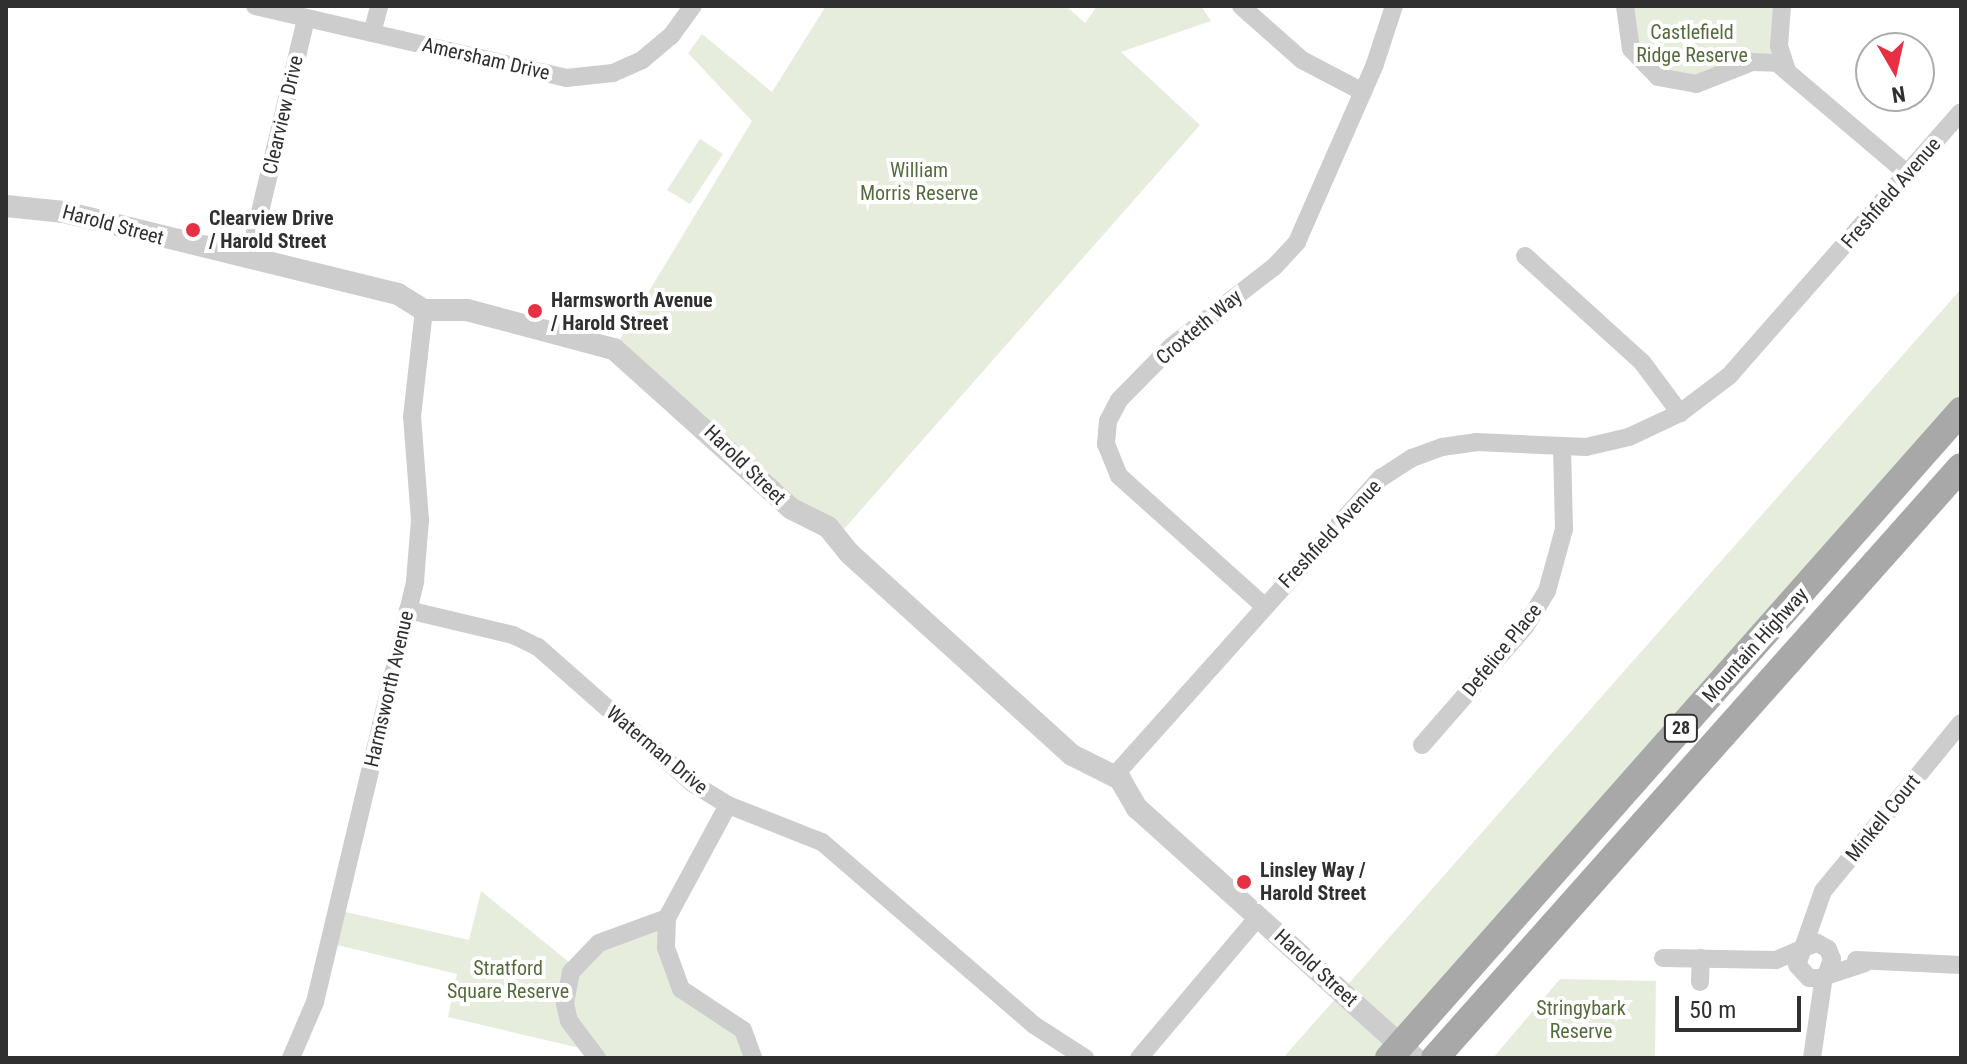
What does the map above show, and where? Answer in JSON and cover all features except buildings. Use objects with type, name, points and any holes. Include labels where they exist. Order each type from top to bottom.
[{"type":"main road","name":"Mountain Highway","points":[[1402,1053],[1961,411]]},
{"type":"main road","name":"Mountain Highway","points":[[1435,1058],[1961,467]]},
{"type":"street","name":"Amersham Drive","points":[[255,6],[552,75],[599,76],[654,52],[693,6]]},
{"type":"street","points":[[372,33],[379,6]]},
{"type":"street","points":[[1241,6],[1302,60],[1363,92]]},
{"type":"street","name":"Croxteth Way","points":[[1264,606],[1119,476],[1106,432],[1119,400],[1156,361],[1274,267],[1297,242],[1363,92],[1394,6]]},
{"type":"street","points":[[1625,6],[1631,49],[1641,63],[1669,82],[1707,83],[1761,60],[1786,67],[1908,174]]},
{"type":"street","points":[[1782,6],[1779,46],[1786,67]]},
{"type":"street","name":"Clearview Drive","points":[[249,258],[306,18]]},
{"type":"street","name":"Freshfield Avenue","points":[[1115,775],[1369,489],[1412,458],[1476,442],[1562,448],[1629,437],[1680,413],[1729,376],[1961,112]]},
{"type":"street","name":"Harold Street","points":[[6,206],[64,212],[398,294],[424,310],[467,310],[621,353],[792,509],[828,527],[849,553],[1072,755],[1115,775],[1130,802],[1259,916],[1402,1053]]},
{"type":"street","points":[[1525,256],[1642,362],[1680,413]]},
{"type":"street","name":"Harmsworth Avenue","points":[[291,1058],[315,1002],[408,610],[420,545],[412,426],[424,310]]},
{"type":"street","name":"Defelice Place","points":[[1422,745],[1525,627],[1547,591],[1564,529],[1562,448]]},
{"type":"street","name":"Waterman Drive","points":[[408,610],[526,640],[692,783],[728,805],[822,842],[1034,1025],[1085,1058]]},
{"type":"street","name":"Minkell Court","points":[[1801,949],[1816,918],[1823,891],[1961,723]]},
{"type":"street","points":[[728,805],[667,918],[666,948],[674,980],[694,1003],[743,1030],[753,1058]]},
{"type":"street","points":[[1139,1058],[1259,916]]},
{"type":"street","points":[[597,1058],[569,1021],[565,1003],[571,972],[599,943],[667,918]]},
{"type":"street","points":[[1812,1058],[1815,1016],[1832,959],[1816,918]]},
{"type":"street","points":[[1776,960],[1812,943],[1865,963]]},
{"type":"street","points":[[1801,949],[1800,971],[1815,1016]]},
{"type":"street","points":[[1663,958],[1776,960],[1814,979],[1865,963],[1961,965]]},
{"type":"street","points":[[1700,982],[1701,958]]},
{"type":"green space","name":"William Morris Reserve","points":[[826,6],[1066,6],[1085,23],[1097,6],[1201,6],[1211,21],[1121,52],[1200,125],[837,537],[614,349],[752,121],[688,53],[702,34],[772,92]]},
{"type":"green space","name":"Castlefield Ridge Reserve","points":[[1625,6],[1782,6],[1777,63],[1718,78],[1649,70]]},
{"type":"green space","points":[[700,139],[723,154],[690,204],[667,190]]},
{"type":"green space","points":[[1961,289],[1961,411],[1389,1058],[1283,1058]]},
{"type":"green space","name":"Stratford Square Reserve","points":[[481,891],[574,966],[582,955],[667,918],[670,971],[724,1018],[753,1058],[597,1058],[588,1050],[448,1017],[457,974],[329,943],[337,910],[469,940]]},
{"type":"green space","name":"Stringybark Reserve","points":[[1560,979],[1656,981],[1655,1058],[1493,1058]]},
{"type":"place","name":"Clearview Drive / Harold Street","points":[[193,230]]},
{"type":"place","name":"Harmsworth Avenue / Harold Street","points":[[535,311]]},
{"type":"place","name":"Linsley Way / Harold Street","points":[[1244,882]]}]
